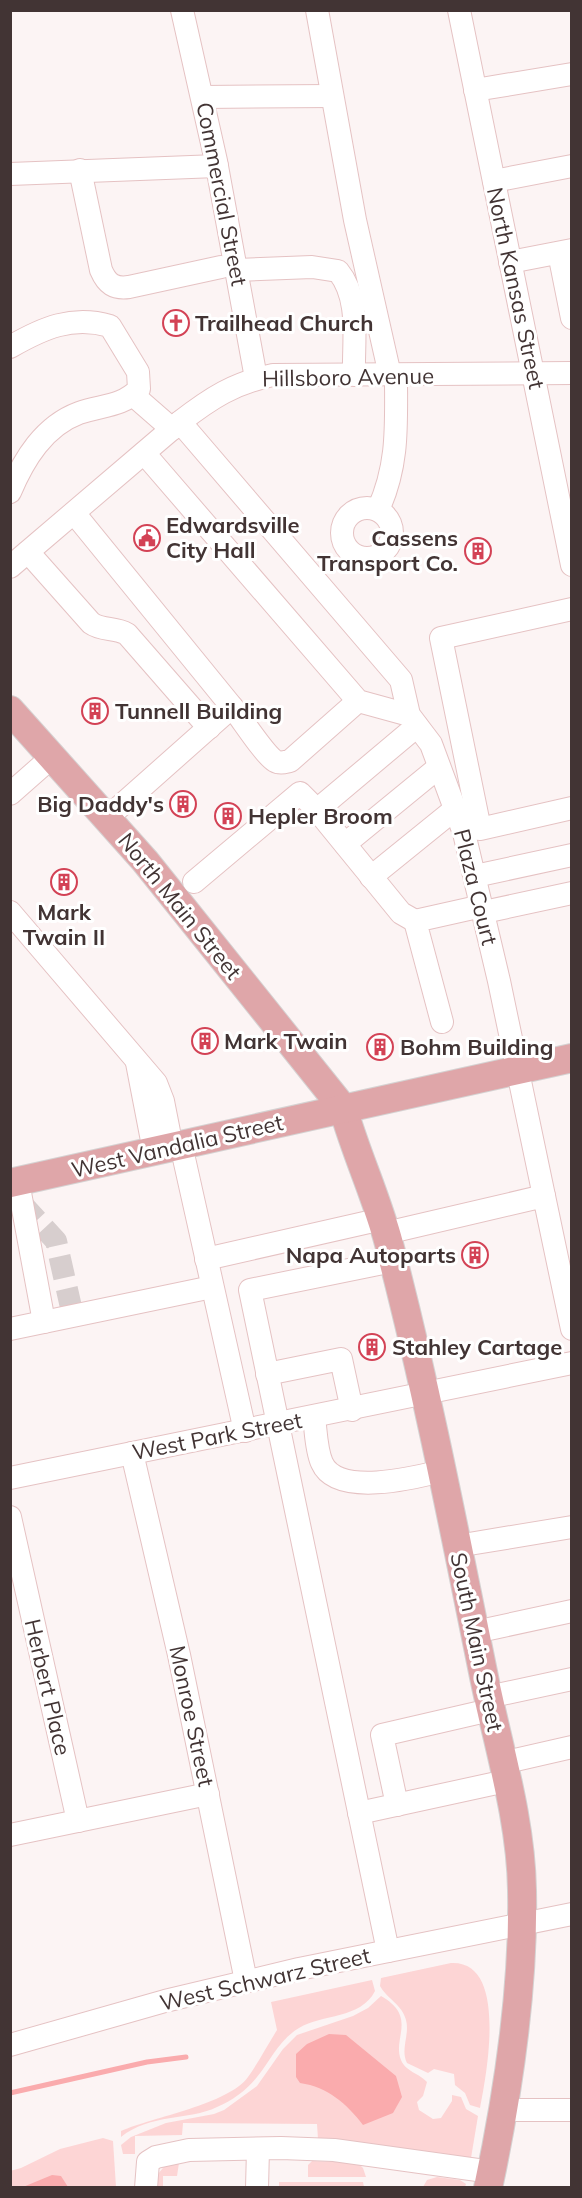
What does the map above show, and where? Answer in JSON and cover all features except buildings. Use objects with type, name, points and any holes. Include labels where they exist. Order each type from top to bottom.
[{"type":"main road","name":"North Main Street","points":[[10,710],[152,871],[343,1108]]},
{"type":"main road","name":"West Vandalia Street","points":[[14,1182],[572,1058]]},
{"type":"main road","name":"South Main Street","points":[[343,1108],[384,1226],[425,1395],[504,1772],[522,1888],[517,1990],[503,2109],[490,2180]]},
{"type":"street","name":"Commercial Street","points":[[182,10],[217,166],[229,268],[256,378]]},
{"type":"street","points":[[317,10],[332,96],[393,375],[395,455],[389,485],[378,510]]},
{"type":"street","name":"North Kansas Street","points":[[459,10],[533,373],[567,514],[572,565]]},
{"type":"street","points":[[475,90],[572,74]]},
{"type":"street","points":[[203,97],[332,96]]},
{"type":"street","points":[[10,174],[217,166]]},
{"type":"street","points":[[494,181],[572,166]]},
{"type":"street","points":[[80,170],[101,270],[109,284],[119,288],[129,287],[229,268],[312,267],[338,271],[347,282],[352,296],[354,375]]},
{"type":"street","points":[[510,262],[565,251],[572,318]]},
{"type":"street","points":[[10,347],[34,333],[64,322],[93,321],[110,326],[138,372],[139,389],[121,403],[79,413],[58,424],[40,440],[10,492]]},
{"type":"street","name":"Hillsboro Avenue","points":[[17,555],[74,513],[176,425],[230,388],[256,378],[273,375],[572,373]]},
{"type":"street","points":[[133,395],[176,425],[401,680],[413,720]]},
{"type":"street","points":[[144,453],[358,700],[413,720]]},
{"type":"street","points":[[74,513],[275,761],[282,763],[290,761],[358,700]]},
{"type":"street","points":[[17,555],[91,623],[98,628],[119,629],[127,634],[209,728]]},
{"type":"street","points":[[572,609],[441,638],[472,831],[572,808]]},
{"type":"street","points":[[106,818],[232,707]]},
{"type":"street","points":[[317,810],[413,720]]},
{"type":"street","name":"Plaza Court","points":[[413,720],[431,744],[454,809],[472,831],[475,876],[572,1329]]},
{"type":"street","points":[[10,794],[52,757]]},
{"type":"street","points":[[345,844],[439,767]]},
{"type":"street","points":[[194,882],[300,793],[317,810],[401,914],[414,921],[572,893]]},
{"type":"street","points":[[371,877],[454,809]]},
{"type":"street","points":[[475,876],[572,855]]},
{"type":"street","points":[[10,912],[156,1083],[163,1101],[169,1148],[206,1259],[245,1431]]},
{"type":"street","points":[[414,921],[442,1022]]},
{"type":"street","points":[[14,1182],[44,1323]]},
{"type":"street","points":[[206,1259],[544,1196]]},
{"type":"street","points":[[388,1951],[250,1290],[393,1261]]},
{"type":"street","points":[[10,1329],[212,1287]]},
{"type":"street","points":[[267,1374],[341,1359],[352,1410]]},
{"type":"street","name":"West Park Street","points":[[10,1478],[352,1410],[572,1363]]},
{"type":"street","points":[[314,1417],[322,1464],[334,1476],[351,1482],[386,1482],[441,1471]]},
{"type":"street","name":"Monroe Street","points":[[132,1453],[208,1794],[246,1981]]},
{"type":"street","name":"Herbert Place","points":[[10,1517],[78,1821]]},
{"type":"street","points":[[457,1546],[572,1527]]},
{"type":"street","points":[[475,1632],[572,1611]]},
{"type":"street","points":[[397,1805],[382,1734],[572,1679]]},
{"type":"street","points":[[359,1813],[397,1805],[504,1772],[572,1747]]},
{"type":"street","points":[[10,1835],[208,1794]]},
{"type":"street","name":"West Schwarz Street","points":[[10,2045],[246,1981],[572,1914]]},
{"type":"street","points":[[503,2109],[572,2110]]},
{"type":"street","points":[[246,2187],[252,2149]]},
{"type":"street","points":[[252,2149],[258,2187]]},
{"type":"street","points":[[146,2187],[147,2162],[156,2157],[189,2150],[334,2150],[490,2180]]},
{"type":"shaded area","points":[[451,1963],[469,1967],[481,1980],[487,1999],[490,2023],[489,2048],[480,2108],[470,2105],[465,2093],[455,2085],[454,2074],[434,2069],[428,2073],[407,2063],[404,2052],[407,2026],[404,2014],[380,1986],[381,1978]]},
{"type":"shaded area","points":[[372,1980],[375,1991],[369,2000],[351,2011],[308,2024],[292,2033],[281,2044],[262,2071],[234,2098],[206,2111],[145,2124],[121,2137],[121,2131],[225,2095],[248,2077],[277,2030],[271,2002]]},
{"type":"shaded area","points":[[381,1996],[392,2004],[401,2020],[399,2052],[403,2064],[427,2082],[423,2096],[417,2102],[419,2110],[433,2119],[441,2118],[452,2101],[452,2095],[461,2097],[466,2109],[478,2116],[471,2158],[318,2139],[317,2124],[183,2123],[182,2135],[135,2136],[135,2154],[123,2154],[121,2145],[131,2137],[166,2123],[224,2110],[257,2086],[283,2049],[297,2035],[353,2016],[368,2008]]},
{"type":"shaded area","points":[[329,2034],[346,2035],[396,2076],[402,2097],[393,2113],[363,2125],[336,2098],[319,2088],[300,2083],[296,2077],[296,2054],[307,2044]]},
{"type":"shaded area","points":[[103,2138],[113,2141],[116,2187],[11,2187],[10,2171],[60,2149]]},
{"type":"shaded area","points":[[312,2161],[358,2163],[363,2168],[366,2177],[308,2177],[308,2165]]},
{"type":"shaded area","points":[[167,2163],[179,2163],[177,2176],[163,2176],[163,2187],[158,2188],[158,2174]]},
{"type":"shaded area","points":[[52,2175],[61,2176],[68,2187],[23,2187]]},
{"type":"shaded area","points":[[437,2177],[460,2180],[466,2184],[465,2187],[423,2187],[427,2180]]},
{"type":"shaded area","points":[[279,2182],[363,2182],[364,2187],[279,2187]]},
{"type":"waterway","points":[[10,2093],[147,2062],[186,2057]]},
{"type":"tunnel","points":[[22,1204],[56,1241],[73,1316]]},
{"type":"place","name":"Trailhead Church","points":[[176,323]]},
{"type":"place","name":"Edwardsville City Hall","points":[[147,538]]},
{"type":"place","name":"Cassens Transport Co.","points":[[478,551]]},
{"type":"place","name":"Tunnell Building","points":[[95,711]]},
{"type":"place","name":"Big Daddy's","points":[[183,804]]},
{"type":"place","name":"Hepler Broom","points":[[228,816]]},
{"type":"place","name":"Mark Twain II","points":[[64,882]]},
{"type":"place","name":"Mark Twain","points":[[205,1041]]},
{"type":"place","name":"Bohm Building","points":[[380,1047]]},
{"type":"place","name":"Napa Autoparts","points":[[475,1255]]},
{"type":"place","name":"Stahley Cartage","points":[[372,1347]]}]
